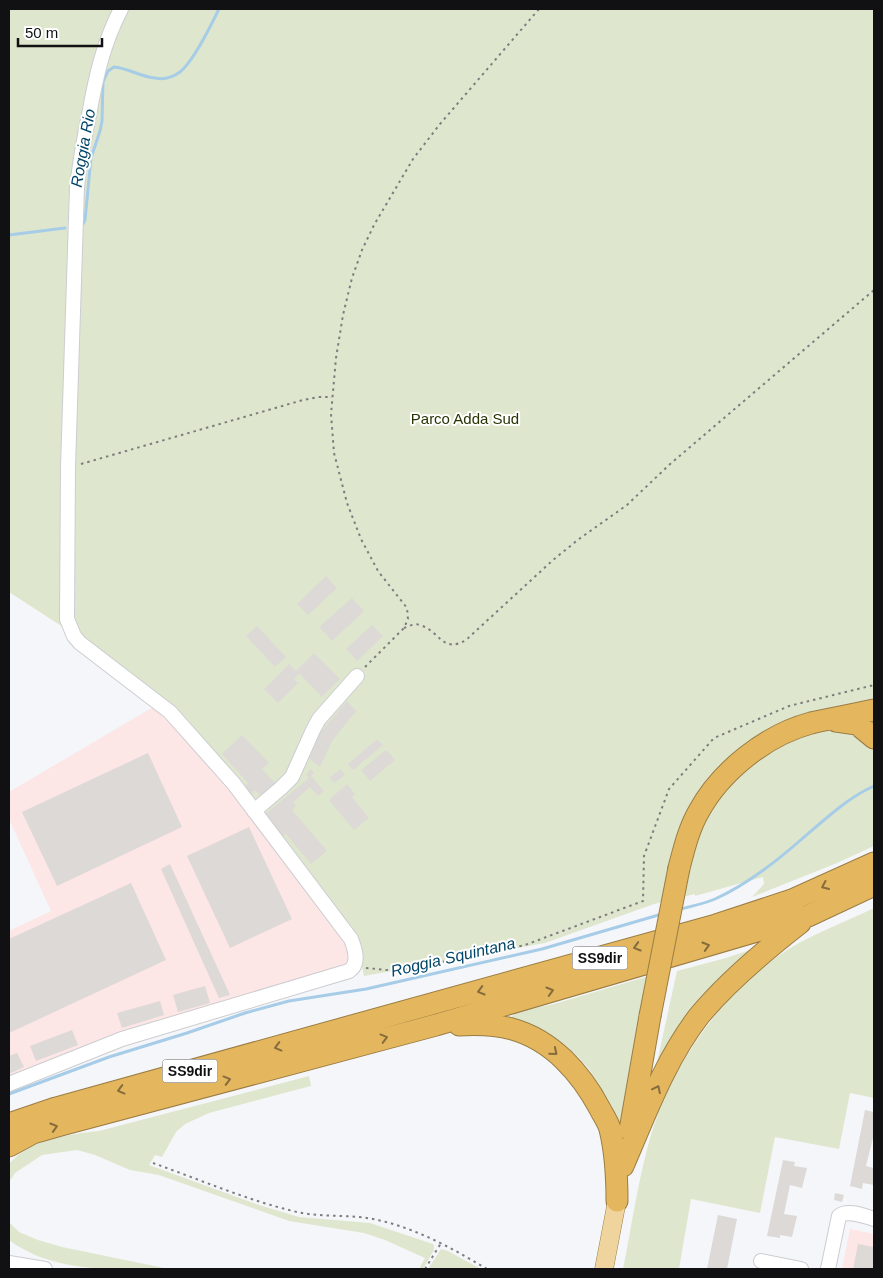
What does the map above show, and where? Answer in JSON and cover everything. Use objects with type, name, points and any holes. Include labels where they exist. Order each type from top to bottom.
[{"type":"highway","points":[[617,1202],[650,1016],[679,868],[686,841],[698,812],[713,787],[737,764],[762,746],[784,734],[809,724],[874,710]]},
{"type":"highway","points":[[831,720],[857,724],[874,738]]},
{"type":"highway","name":"SS9dir","points":[[9,1146],[33,1133],[436,1025],[808,916],[873,869]]},
{"type":"highway","name":"SS9dir","points":[[9,1124],[56,1108],[716,925],[792,900],[873,869]]},
{"type":"highway","points":[[623,1166],[674,1053],[699,1017],[733,980],[808,916]]},
{"type":"highway","points":[[436,1025],[484,1024],[512,1029],[543,1042],[568,1064],[590,1090],[610,1128],[618,1168],[617,1202]]},
{"type":"main road","points":[[604,1269],[617,1202]]},
{"type":"street","points":[[9,1084],[122,1039],[349,971],[354,967],[356,960],[351,939],[234,784],[170,712],[80,643],[74,636],[68,619],[68,467],[75,214],[79,164],[101,56],[121,9]]},
{"type":"street","points":[[254,811],[292,777],[319,719],[357,676]]},
{"type":"street","points":[[828,1269],[839,1216],[847,1213],[874,1219]]},
{"type":"street","points":[[9,1253],[29,1266]]},
{"type":"street","points":[[761,1261],[801,1269]]},
{"type":"street","points":[[9,1263],[45,1269]]},
{"type":"path","points":[[357,676],[404,628],[408,619],[406,608],[378,571],[361,539],[347,503],[334,453],[331,414],[332,397],[343,315],[357,264],[374,225],[413,159],[440,124],[539,9]]},
{"type":"path","points":[[404,628],[420,625],[450,645],[458,645],[466,640],[553,560],[627,505],[874,290]]},
{"type":"path","points":[[68,467],[303,400],[332,397]]},
{"type":"path","points":[[354,967],[397,971],[524,945],[643,901],[644,856],[669,789],[714,738],[789,706],[874,686]]},
{"type":"path","points":[[153,1163],[287,1210],[374,1219],[420,1233],[442,1243],[487,1269]]},
{"type":"path","points":[[425,1269],[442,1243]]},
{"type":"shaded area","points":[[160,703],[351,939],[354,967],[9,1084],[9,931],[51,911],[9,819],[9,792]]},
{"type":"shaded area","points":[[850,1229],[874,1234],[874,1269],[842,1269]]},
{"type":"green space","name":"Parco Adda Sud","points":[[9,9],[874,9],[874,846],[752,897],[764,884],[763,877],[695,896],[695,894],[654,904],[545,943],[364,976],[356,940],[236,781],[83,640],[9,592]]},
{"type":"green space","points":[[874,908],[874,1098],[850,1093],[839,1149],[775,1137],[760,1213],[691,1199],[679,1269],[623,1269],[639,1185],[651,1135],[674,1079],[689,1052],[707,1026],[727,1001],[773,959],[808,938]]},
{"type":"green space","points":[[768,944],[651,1090],[677,971]]},
{"type":"green space","points":[[649,976],[621,1145],[607,1102],[594,1076],[585,1065],[562,1044],[512,1021],[511,1018],[515,1012],[554,1004]]},
{"type":"green space","points":[[309,1076],[311,1086],[209,1113],[185,1124],[176,1132],[162,1157],[155,1155],[149,1165],[259,1205],[299,1217],[370,1223],[433,1244],[434,1250],[423,1269],[419,1269],[425,1258],[385,1240],[364,1233],[289,1221],[159,1175],[130,1170],[95,1155],[77,1150],[42,1155],[15,1173],[9,1182],[9,1165],[11,1162],[27,1149],[46,1141],[67,1135],[99,1131]]},
{"type":"green space","points":[[9,1222],[19,1232],[38,1240],[62,1247],[169,1269],[106,1269],[65,1264],[46,1259],[27,1251],[9,1240]]},
{"type":"green space","points":[[441,1249],[448,1251],[481,1269],[428,1269]]},
{"type":"building","points":[[326,576],[337,588],[308,615],[297,604]]},
{"type":"building","points":[[352,598],[364,611],[332,641],[319,627]]},
{"type":"building","points":[[372,625],[383,636],[357,661],[346,649]]},
{"type":"building","points":[[257,626],[286,657],[275,667],[246,636]]},
{"type":"building","points":[[314,653],[340,679],[322,697],[299,673],[294,679],[298,683],[278,703],[264,689],[289,664],[296,671]]},
{"type":"building","points":[[347,701],[356,711],[332,741],[320,767],[309,758],[321,732]]},
{"type":"building","points":[[242,735],[269,763],[262,769],[276,784],[262,797],[255,790],[250,795],[243,787],[248,783],[222,754]]},
{"type":"building","points":[[377,739],[383,745],[353,770],[348,764]]},
{"type":"building","points":[[386,750],[395,760],[370,781],[361,770]]},
{"type":"building","points":[[148,753],[182,827],[57,886],[22,812]]},
{"type":"building","points":[[311,769],[314,773],[311,776],[324,791],[318,796],[310,787],[293,802],[296,806],[292,810],[327,851],[311,864],[286,834],[281,838],[263,816],[309,778],[306,775]]},
{"type":"building","points":[[341,769],[345,775],[334,783],[330,777]]},
{"type":"building","points":[[347,784],[355,794],[352,797],[369,818],[354,830],[329,800]]},
{"type":"building","points":[[249,827],[292,919],[230,948],[187,856]]},
{"type":"building","points":[[170,864],[230,995],[219,998],[161,869]]},
{"type":"building","points":[[131,883],[166,960],[9,1033],[9,939]]},
{"type":"building","points":[[205,986],[210,1003],[178,1012],[173,995]]},
{"type":"building","points":[[160,1001],[164,1015],[122,1028],[117,1013]]},
{"type":"building","points":[[72,1030],[78,1045],[36,1061],[30,1046]]},
{"type":"building","points":[[17,1053],[24,1067],[9,1074],[9,1056]]},
{"type":"building","points":[[865,1110],[874,1112],[874,1134],[866,1166],[874,1168],[874,1185],[863,1183],[862,1189],[850,1186]]},
{"type":"building","points":[[783,1160],[795,1162],[794,1166],[807,1168],[802,1188],[790,1185],[784,1214],[797,1216],[792,1237],[780,1235],[780,1238],[767,1236]]},
{"type":"building","points":[[835,1193],[844,1195],[842,1202],[834,1200]]},
{"type":"building","points":[[718,1215],[737,1219],[727,1269],[707,1269]]},
{"type":"building","points":[[858,1244],[874,1247],[874,1269],[853,1269]]},
{"type":"waterway","name":"Roggia Rio","points":[[79,226],[85,220],[91,158],[102,121],[103,82],[108,71],[114,67],[158,79],[168,78],[177,74],[191,60],[219,9]]},
{"type":"waterway","name":"Roggia Rio","points":[[9,235],[65,228]]},
{"type":"waterway","name":"Roggia Squintana","points":[[678,910],[715,899],[750,880],[783,855],[828,816],[874,786]]},
{"type":"waterway","name":"Roggia Squintana","points":[[9,1094],[109,1057],[245,1013],[289,1001],[366,989],[542,949],[662,914]]}]
